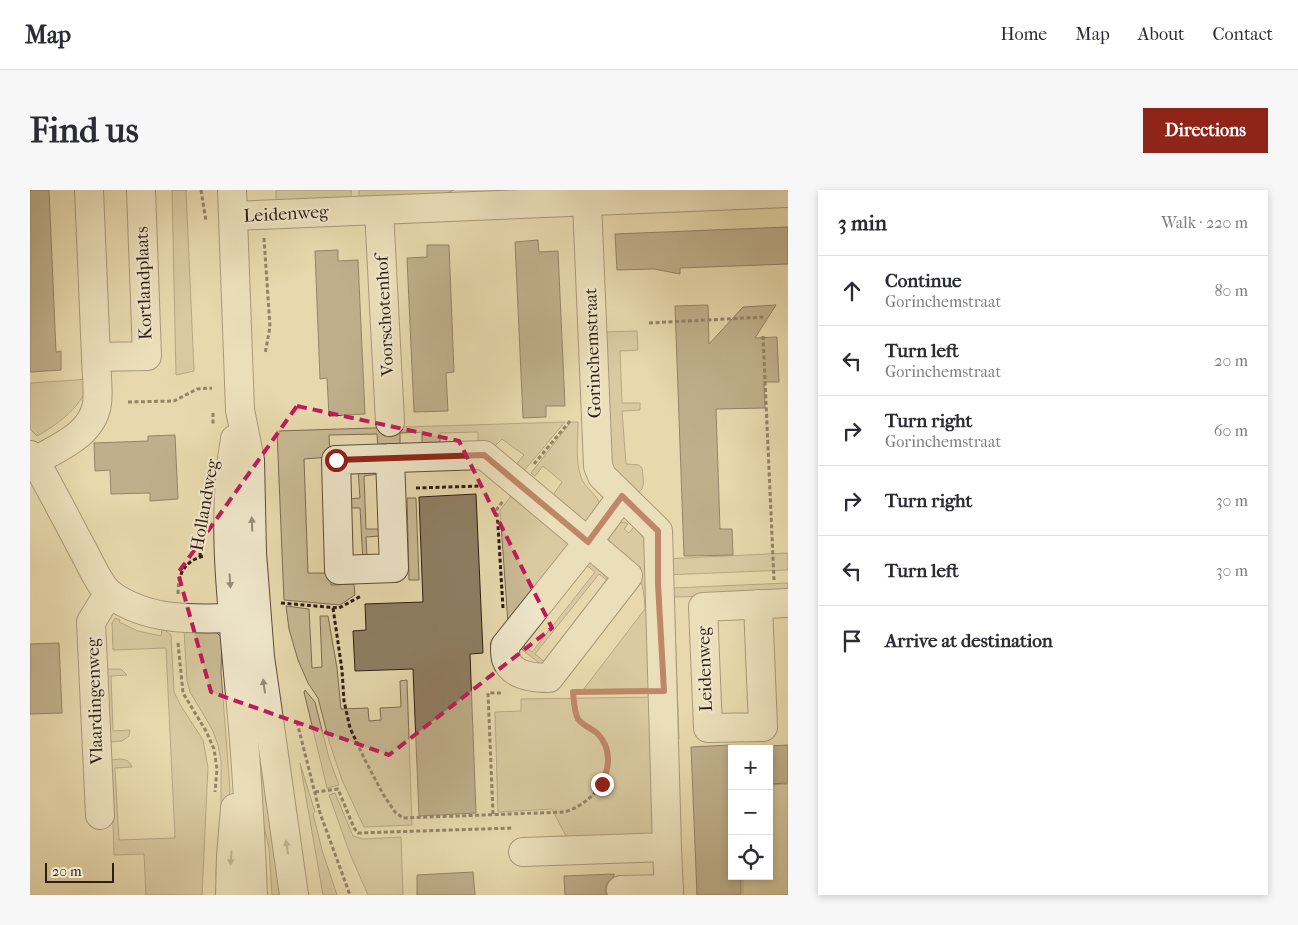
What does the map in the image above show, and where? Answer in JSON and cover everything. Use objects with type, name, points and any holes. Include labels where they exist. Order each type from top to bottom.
[{"type":"street","points":[[88,190],[97,404],[94,416],[84,430],[33,458],[94,571],[108,593],[132,606],[156,615],[177,618],[254,612]]},
{"type":"street","name":"Kortlandplaats","points":[[96,357],[147,356],[141,190]]},
{"type":"street","name":"Leidenweg","points":[[232,203],[263,215],[379,210],[472,198],[587,202],[788,193]]},
{"type":"street","name":"Gorinchemstraat","points":[[587,202],[598,466],[602,476],[658,531],[658,584],[664,691],[669,892]]},
{"type":"street","name":"Hollandweg","points":[[232,203],[240,410],[250,460],[254,612],[250,804],[254,895]]},
{"type":"street","name":"Voorschotenhof","points":[[379,210],[390,422]]},
{"type":"street","points":[[390,458],[394,568],[339,570],[336,460],[390,458],[484,455],[506,493],[588,542],[628,576],[549,678],[534,678],[518,672],[506,660],[505,646],[588,542],[622,496]]},
{"type":"street","name":"Leidenweg","points":[[758,604],[763,727],[708,728],[703,607],[758,604],[781,592]]},
{"type":"street","name":"Vlaardingenweg","points":[[100,815],[91,622],[108,593]]},
{"type":"street","points":[[230,895],[236,781],[227,660],[254,612]]},
{"type":"street","name":"Hollandweg","points":[[254,612],[294,895]]},
{"type":"street","points":[[522,840],[565,850],[667,847]]},
{"type":"street","points":[[622,890],[669,892]]},
{"type":"path","points":[[201,190],[206,226]]},
{"type":"path","points":[[263,215],[270,327],[265,354]]},
{"type":"path","points":[[649,323],[765,317]]},
{"type":"path","points":[[763,336],[781,592]]},
{"type":"path","points":[[212,378],[212,397]]},
{"type":"path","points":[[128,402],[174,401],[197,389],[212,388]]},
{"type":"path","points":[[503,616],[497,510],[506,493],[594,392]]},
{"type":"path","points":[[213,406],[214,432]]},
{"type":"path","points":[[391,488],[483,486]]},
{"type":"path","name":"Hollandweg","points":[[201,540],[200,557],[188,563],[180,576],[177,618],[183,694],[206,731],[214,749],[217,768],[214,799]]},
{"type":"path","points":[[254,612],[340,608],[364,594]]},
{"type":"path","points":[[333,608],[345,708],[350,728],[365,760],[395,812],[403,818],[564,812],[574,809],[584,802],[602,784],[608,764],[608,753],[606,745],[596,732],[582,724],[577,716],[573,692]]},
{"type":"path","points":[[564,692],[664,691]]},
{"type":"path","points":[[493,814],[488,694],[507,693]]},
{"type":"path","points":[[315,792],[338,789],[354,828],[358,833],[522,840]]},
{"type":"path","points":[[320,813],[350,895]]},
{"type":"highlighted area","points":[[297,406],[459,441],[552,628],[389,755],[211,692],[178,573]]},
{"type":"shaded area","points":[[172,190],[186,190],[194,371],[176,375]]},
{"type":"shaded area","points":[[276,190],[351,190],[351,198],[276,201]]},
{"type":"shaded area","points":[[359,190],[454,190],[444,194],[359,197]]},
{"type":"shaded area","points":[[637,331],[638,350],[620,351],[622,403],[640,403],[640,410],[622,411],[626,464],[639,465],[642,468],[643,485],[638,493],[611,471],[603,332]]},
{"type":"shaded area","points":[[90,379],[87,389],[70,413],[37,436],[30,429],[30,383]]},
{"type":"shaded area","points":[[565,422],[522,473],[514,467],[524,455],[502,439],[491,450],[478,447],[478,432],[440,433],[440,446],[422,446],[422,432],[400,433],[400,447],[378,448],[377,434],[329,435],[330,457],[304,459],[308,573],[331,573],[331,585],[354,584],[355,595],[340,605],[284,600],[277,431]]},
{"type":"shaded area","points":[[571,422],[578,422],[577,457],[581,477],[585,485],[597,498],[600,506],[588,523],[584,523],[551,498],[562,482],[543,466],[535,476],[531,473]]},
{"type":"shaded area","points":[[378,469],[378,474],[364,476],[366,529],[380,529],[380,536],[366,537],[367,557],[363,562],[360,508],[347,508],[347,499],[360,498],[358,470]]},
{"type":"shaded area","points":[[513,494],[569,542],[569,547],[508,624],[500,510]]},
{"type":"shaded area","points":[[407,498],[416,498],[419,580],[409,580]]},
{"type":"shaded area","points":[[624,522],[628,524],[624,529],[629,533],[637,523],[645,532],[660,688],[583,690],[645,609],[640,578],[632,565],[609,544],[612,530]]},
{"type":"shaded area","points":[[788,553],[788,570],[664,575],[664,559]]},
{"type":"shaded area","points":[[589,558],[613,577],[609,582],[599,574],[535,654],[546,663],[543,666],[519,647],[521,643],[532,652],[595,572],[585,564]]},
{"type":"shaded area","points":[[788,583],[788,594],[674,597],[679,739],[671,740],[673,588]]},
{"type":"shaded area","points":[[286,606],[309,609],[312,668],[322,667],[320,616],[328,616],[337,668],[341,709],[368,708],[369,721],[381,720],[380,708],[401,707],[400,681],[407,680],[412,825],[364,827],[342,780],[329,741],[318,698],[308,683],[298,660],[289,629]]},
{"type":"shaded area","points":[[115,618],[120,620],[119,622],[138,631],[161,636],[162,628],[171,635],[174,692],[203,740],[208,767],[202,895],[146,895],[144,854],[114,855],[111,760],[126,760],[132,767],[115,768],[119,840],[175,838],[166,648],[113,650],[112,623]]},
{"type":"shaded area","points":[[242,624],[289,895],[272,895],[269,848],[261,814]]},
{"type":"shaded area","points":[[184,629],[215,631],[222,638],[221,672],[230,790],[217,895],[216,873],[221,805],[221,761],[212,729],[190,692],[187,681]]},
{"type":"shaded area","points":[[104,669],[121,669],[127,675],[111,676],[113,731],[130,730],[129,736],[122,741],[108,742]]},
{"type":"shaded area","points":[[305,690],[315,702],[329,758],[339,785],[327,788]]},
{"type":"shaded area","points":[[659,697],[656,830],[649,838],[568,840],[552,809],[498,812],[495,712],[521,711],[521,699]]},
{"type":"shaded area","points":[[300,763],[315,812],[313,814],[322,850],[337,895],[323,895]]},
{"type":"shaded area","points":[[788,784],[788,895],[743,895],[743,880],[773,880],[773,785]]},
{"type":"shaded area","points":[[335,793],[353,836],[363,839],[401,837],[403,895],[368,895],[350,854],[329,795]]},
{"type":"building","points":[[30,190],[49,190],[56,352],[61,351],[61,370],[30,372]]},
{"type":"building","points":[[788,227],[788,264],[680,268],[680,274],[654,269],[617,270],[615,234]]},
{"type":"building","points":[[538,240],[539,252],[558,251],[565,406],[546,406],[546,417],[523,418],[515,242]]},
{"type":"building","points":[[427,245],[449,245],[454,372],[446,373],[448,411],[414,412],[407,258],[427,257]]},
{"type":"building","points":[[338,250],[338,261],[358,260],[365,414],[329,416],[327,378],[320,379],[315,251]]},
{"type":"building","points":[[708,305],[709,344],[743,307],[776,305],[755,338],[777,337],[779,382],[764,382],[765,408],[716,409],[720,529],[732,529],[733,555],[684,556],[675,306]]},
{"type":"building","points":[[175,435],[178,499],[150,501],[150,493],[111,494],[110,470],[95,471],[94,443],[148,441],[148,436]]},
{"type":"building","points":[[476,494],[483,653],[470,654],[476,813],[419,816],[413,669],[355,671],[353,631],[366,630],[365,604],[423,602],[419,497]]},
{"type":"building","points":[[59,643],[62,713],[30,714],[30,644]]},
{"type":"building","points":[[728,745],[728,880],[741,880],[741,895],[697,895],[691,747]]},
{"type":"building","points":[[788,745],[788,783],[773,784],[773,746]]},
{"type":"building","points":[[473,872],[475,895],[417,895],[417,875]]},
{"type":"building","points":[[614,874],[607,883],[605,890],[607,895],[565,895],[564,876]]},
{"type":"route","points":[[336,460],[484,455],[588,542],[622,496],[658,531],[658,584],[664,691],[573,692],[577,716],[582,724],[596,732],[606,745],[608,764],[602,784]]}]
